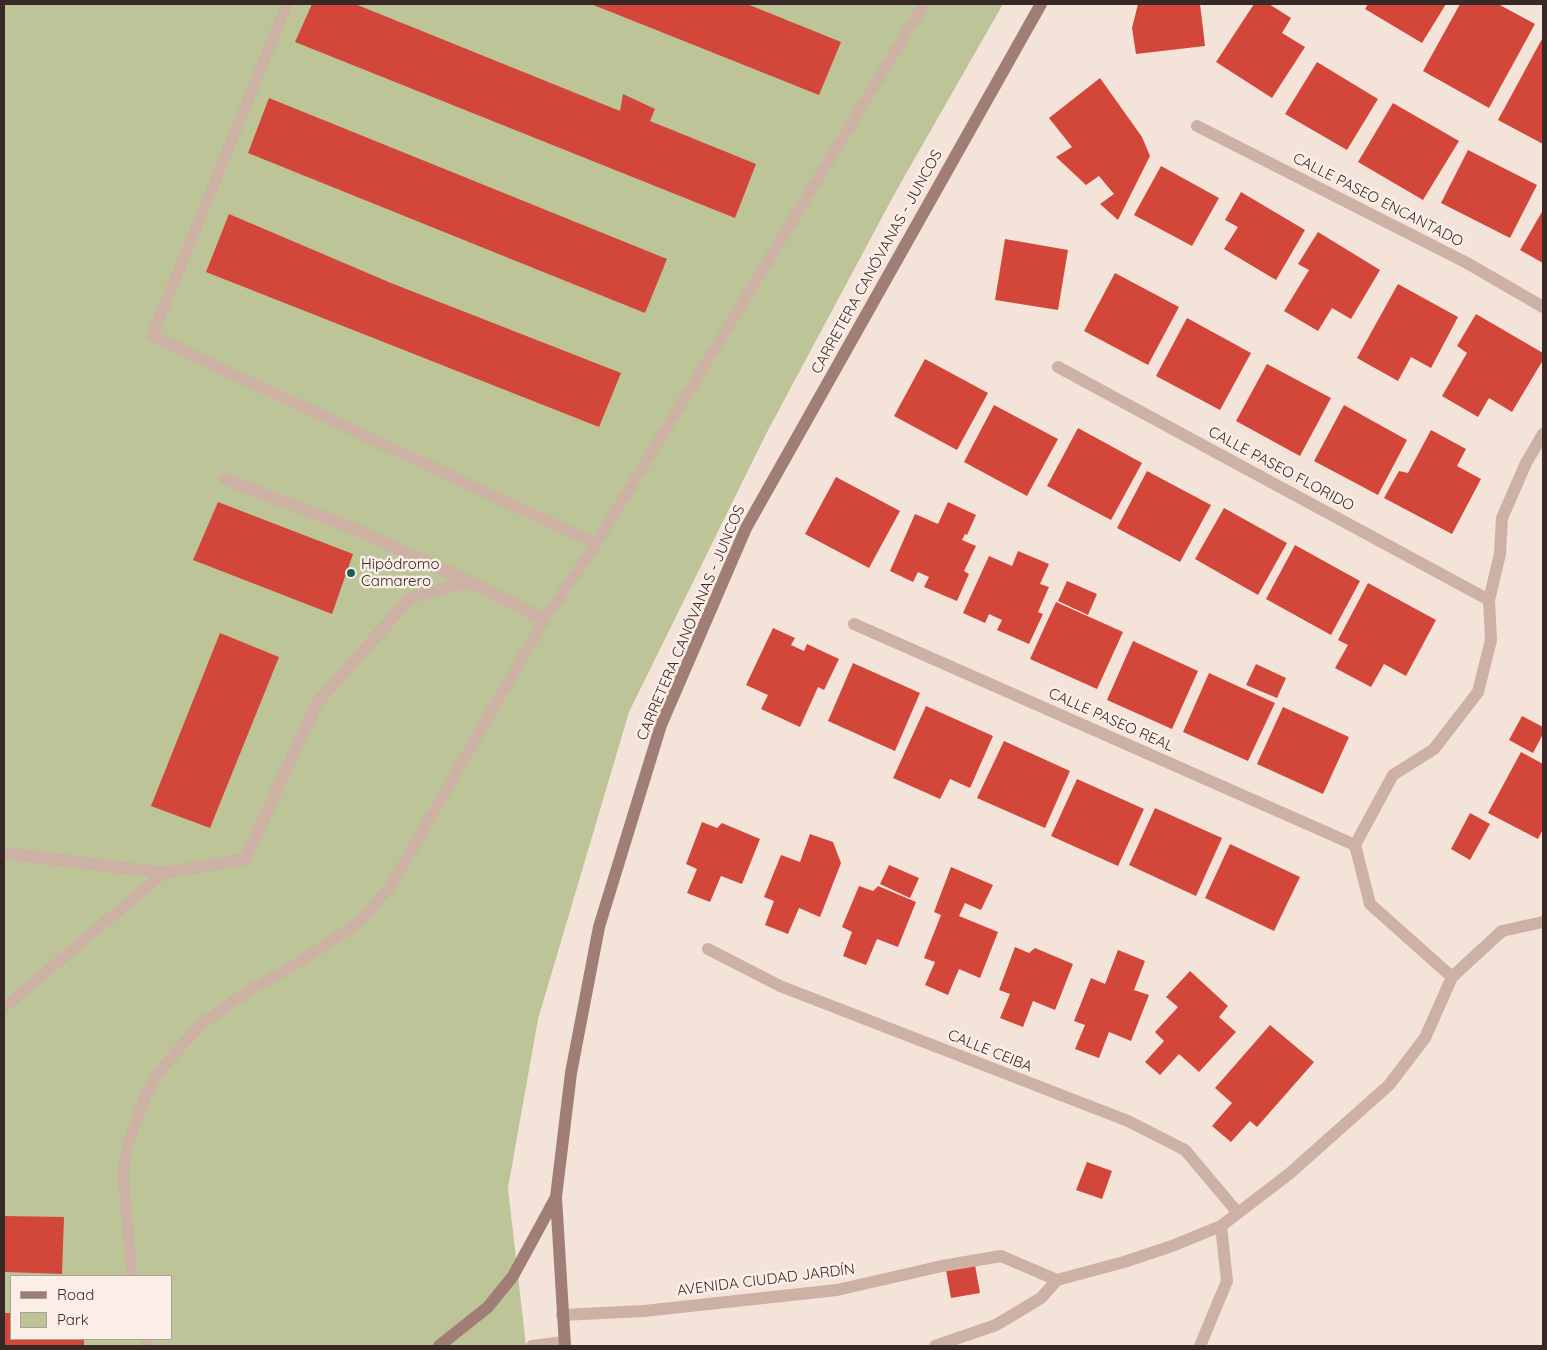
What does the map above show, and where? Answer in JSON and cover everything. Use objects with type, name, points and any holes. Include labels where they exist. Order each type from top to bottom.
[{"type":"main road","name":"CARRETERA CANÓVANAS - JUNCOS","points":[[564,1344],[556,1197],[571,1074],[599,927],[662,725],[746,528],[1041,4]]},
{"type":"main road","points":[[439,1346],[488,1307],[513,1276],[556,1197]]},
{"type":"street","name":"CALLE PASEO ENCANTADO","points":[[1196,126],[1467,263],[1543,307]]},
{"type":"street","name":"CALLE PASEO FLORIDO","points":[[1058,368],[1489,600]]},
{"type":"street","points":[[1452,977],[1370,904],[1355,845],[1393,775],[1434,749],[1478,692],[1491,640],[1489,600],[1500,554],[1502,518],[1526,463],[1543,434]]},
{"type":"street","points":[[225,479],[352,528],[470,582],[544,620]]},
{"type":"street","points":[[4,853],[164,873],[245,859],[316,703],[411,597],[470,582]]},
{"type":"street","name":"CALLE PASEO REAL","points":[[854,624],[1355,845]]},
{"type":"street","points":[[935,1346],[996,1325],[1041,1298],[1056,1280],[1124,1262],[1172,1246],[1221,1226],[1289,1174],[1389,1085],[1425,1038],[1452,977],[1502,931],[1543,922]]},
{"type":"street","name":"CALLE CEIBA","points":[[708,949],[780,986],[1128,1121],[1186,1150],[1238,1213]]},
{"type":"street","points":[[1200,1346],[1227,1281],[1221,1226]]},
{"type":"street","name":"AVENIDA CIUDAD JARDÍN","points":[[562,1315],[644,1310],[837,1290],[942,1266],[1002,1256],[1056,1280]]},
{"type":"street","points":[[532,1346],[564,1344]]},
{"type":"lane","points":[[287,4],[152,336],[596,544]]},
{"type":"lane","points":[[132,1275],[123,1176],[127,1146],[147,1092],[163,1067],[201,1024],[247,992],[301,961],[360,922],[392,884],[544,620],[596,544],[924,4]]},
{"type":"lane","points":[[4,1007],[164,873]]},
{"type":"green space","name":"Hipódromo Camarero","points":[[4,4],[1003,4],[895,193],[766,434],[629,712],[538,1019],[508,1188],[526,1346],[4,1346]]},
{"type":"building","points":[[312,4],[355,4],[620,111],[623,94],[655,109],[650,121],[756,164],[735,218],[295,42]]},
{"type":"building","points":[[591,4],[747,4],[841,42],[819,95]]},
{"type":"building","points":[[1138,4],[1200,4],[1205,46],[1136,54],[1132,28]]},
{"type":"building","points":[[1254,4],[1269,4],[1291,18],[1282,33],[1305,47],[1272,98],[1216,62]]},
{"type":"building","points":[[1368,4],[1446,4],[1422,43],[1365,9]]},
{"type":"building","points":[[1460,4],[1498,4],[1535,24],[1489,108],[1423,71]]},
{"type":"building","points":[[1543,37],[1543,144],[1498,120]]},
{"type":"building","points":[[1317,62],[1378,99],[1347,150],[1285,114]]},
{"type":"building","points":[[1100,78],[1142,137],[1150,156],[1118,220],[1100,204],[1114,194],[1099,176],[1086,185],[1056,157],[1072,147],[1049,118]]},
{"type":"building","points":[[269,98],[667,259],[645,313],[248,153]]},
{"type":"building","points":[[1393,103],[1459,141],[1423,200],[1358,162]]},
{"type":"building","points":[[1468,150],[1537,185],[1510,238],[1441,203]]},
{"type":"building","points":[[1161,166],[1219,198],[1192,246],[1134,215]]},
{"type":"building","points":[[1241,192],[1305,230],[1276,280],[1224,249],[1238,227],[1225,220]]},
{"type":"building","points":[[1543,210],[1543,263],[1520,250]]},
{"type":"building","points":[[229,214],[391,283],[621,373],[599,427],[206,272]]},
{"type":"building","points":[[1318,232],[1380,270],[1351,319],[1332,308],[1318,331],[1284,311],[1309,270],[1298,264]]},
{"type":"building","points":[[1005,239],[1068,250],[1058,310],[995,300]]},
{"type":"building","points":[[1115,273],[1179,307],[1148,365],[1084,331]]},
{"type":"building","points":[[1398,284],[1458,317],[1431,368],[1411,357],[1398,381],[1357,358]]},
{"type":"building","points":[[1476,314],[1543,353],[1543,360],[1512,412],[1489,398],[1478,417],[1442,396],[1467,353],[1457,346]]},
{"type":"building","points":[[1187,318],[1251,353],[1220,410],[1156,376]]},
{"type":"building","points":[[925,359],[988,393],[957,450],[894,416]]},
{"type":"building","points":[[1267,364],[1331,398],[1300,456],[1236,421]]},
{"type":"building","points":[[994,405],[1058,439],[1027,496],[964,462]]},
{"type":"building","points":[[1344,405],[1407,440],[1378,495],[1314,461]]},
{"type":"building","points":[[1078,428],[1142,463],[1111,520],[1047,486]]},
{"type":"building","points":[[1431,430],[1466,449],[1457,466],[1481,479],[1452,534],[1384,498],[1399,471],[1408,473]]},
{"type":"building","points":[[1147,471],[1211,505],[1180,562],[1117,528]]},
{"type":"building","points":[[836,477],[900,511],[869,568],[805,534]]},
{"type":"building","points":[[218,502],[353,554],[332,614],[193,560]]},
{"type":"building","points":[[948,502],[976,515],[967,535],[965,534],[962,540],[976,546],[964,571],[969,574],[957,601],[924,587],[929,577],[918,572],[913,582],[890,571],[915,514],[938,524]]},
{"type":"building","points":[[1224,508],[1287,543],[1258,595],[1195,559]]},
{"type":"building","points":[[1295,545],[1360,581],[1331,635],[1266,599]]},
{"type":"building","points":[[1018,551],[1049,564],[1040,584],[1049,587],[1038,612],[1043,614],[1029,644],[997,630],[1002,620],[989,614],[985,623],[963,613],[989,556],[1012,566]]},
{"type":"building","points":[[1067,581],[1097,594],[1088,615],[1058,601]]},
{"type":"building","points":[[1368,583],[1436,620],[1406,676],[1384,664],[1371,687],[1335,668],[1348,645],[1338,640]]},
{"type":"building","points":[[1056,602],[1123,632],[1097,689],[1030,659]]},
{"type":"building","points":[[773,628],[795,638],[791,645],[804,651],[807,644],[839,659],[824,690],[818,687],[800,727],[761,709],[768,695],[746,685]]},
{"type":"building","points":[[220,633],[279,657],[210,828],[151,806]]},
{"type":"building","points":[[1133,641],[1198,671],[1172,729],[1107,700]]},
{"type":"building","points":[[853,663],[920,693],[895,751],[828,721]]},
{"type":"building","points":[[1256,664],[1286,678],[1277,698],[1246,685]]},
{"type":"building","points":[[1209,673],[1275,703],[1248,761],[1183,732]]},
{"type":"building","points":[[926,706],[993,736],[970,788],[950,779],[940,799],[893,778]]},
{"type":"building","points":[[1283,707],[1349,737],[1323,794],[1257,764]]},
{"type":"building","points":[[1522,716],[1543,727],[1543,734],[1533,753],[1509,740]]},
{"type":"building","points":[[1004,741],[1070,771],[1045,828],[977,798]]},
{"type":"building","points":[[1521,752],[1543,764],[1543,829],[1538,839],[1488,813]]},
{"type":"building","points":[[1077,779],[1144,809],[1118,866],[1051,836]]},
{"type":"building","points":[[1155,808],[1222,838],[1196,896],[1129,865]]},
{"type":"building","points":[[1470,813],[1490,824],[1470,860],[1451,849]]},
{"type":"building","points":[[702,822],[717,828],[722,823],[760,839],[742,884],[721,876],[710,902],[687,893],[697,869],[686,864]]},
{"type":"building","points":[[810,834],[833,842],[841,863],[820,917],[799,908],[788,934],[765,925],[774,901],[764,897],[781,855],[800,862]]},
{"type":"building","points":[[1230,844],[1300,877],[1274,931],[1205,898]]},
{"type":"building","points":[[889,865],[919,878],[910,898],[880,884]]},
{"type":"building","points":[[951,867],[993,885],[981,910],[965,903],[959,916],[998,932],[980,978],[959,969],[948,995],[925,985],[935,962],[924,958],[941,915],[934,912]]},
{"type":"building","points":[[859,886],[873,891],[878,886],[916,902],[898,947],[877,939],[866,965],[843,956],[852,932],[842,927]]},
{"type":"building","points":[[1015,947],[1029,953],[1035,948],[1073,964],[1055,1010],[1033,1001],[1023,1027],[1000,1018],[1010,994],[999,990]]},
{"type":"building","points":[[1118,950],[1145,961],[1134,990],[1149,995],[1131,1041],[1109,1032],[1099,1058],[1075,1049],[1085,1025],[1074,1021],[1091,978],[1105,984]]},
{"type":"building","points":[[1190,971],[1228,1006],[1219,1017],[1236,1032],[1199,1072],[1179,1054],[1160,1075],[1145,1062],[1164,1041],[1155,1032],[1178,1007],[1166,997]]},
{"type":"building","points":[[1270,1025],[1314,1062],[1257,1127],[1250,1121],[1231,1142],[1212,1126],[1232,1103],[1215,1088]]},
{"type":"building","points":[[1087,1162],[1112,1171],[1102,1199],[1076,1190]]},
{"type":"building","points":[[4,1216],[64,1217],[62,1274],[4,1272]]},
{"type":"building","points":[[975,1265],[980,1293],[951,1298],[946,1270]]},
{"type":"building","points":[[4,1313],[10,1313],[10,1340],[84,1340],[84,1346],[4,1346]]},
{"type":"place","name":"Hipódromo Camarero","points":[[351,573]]}]
